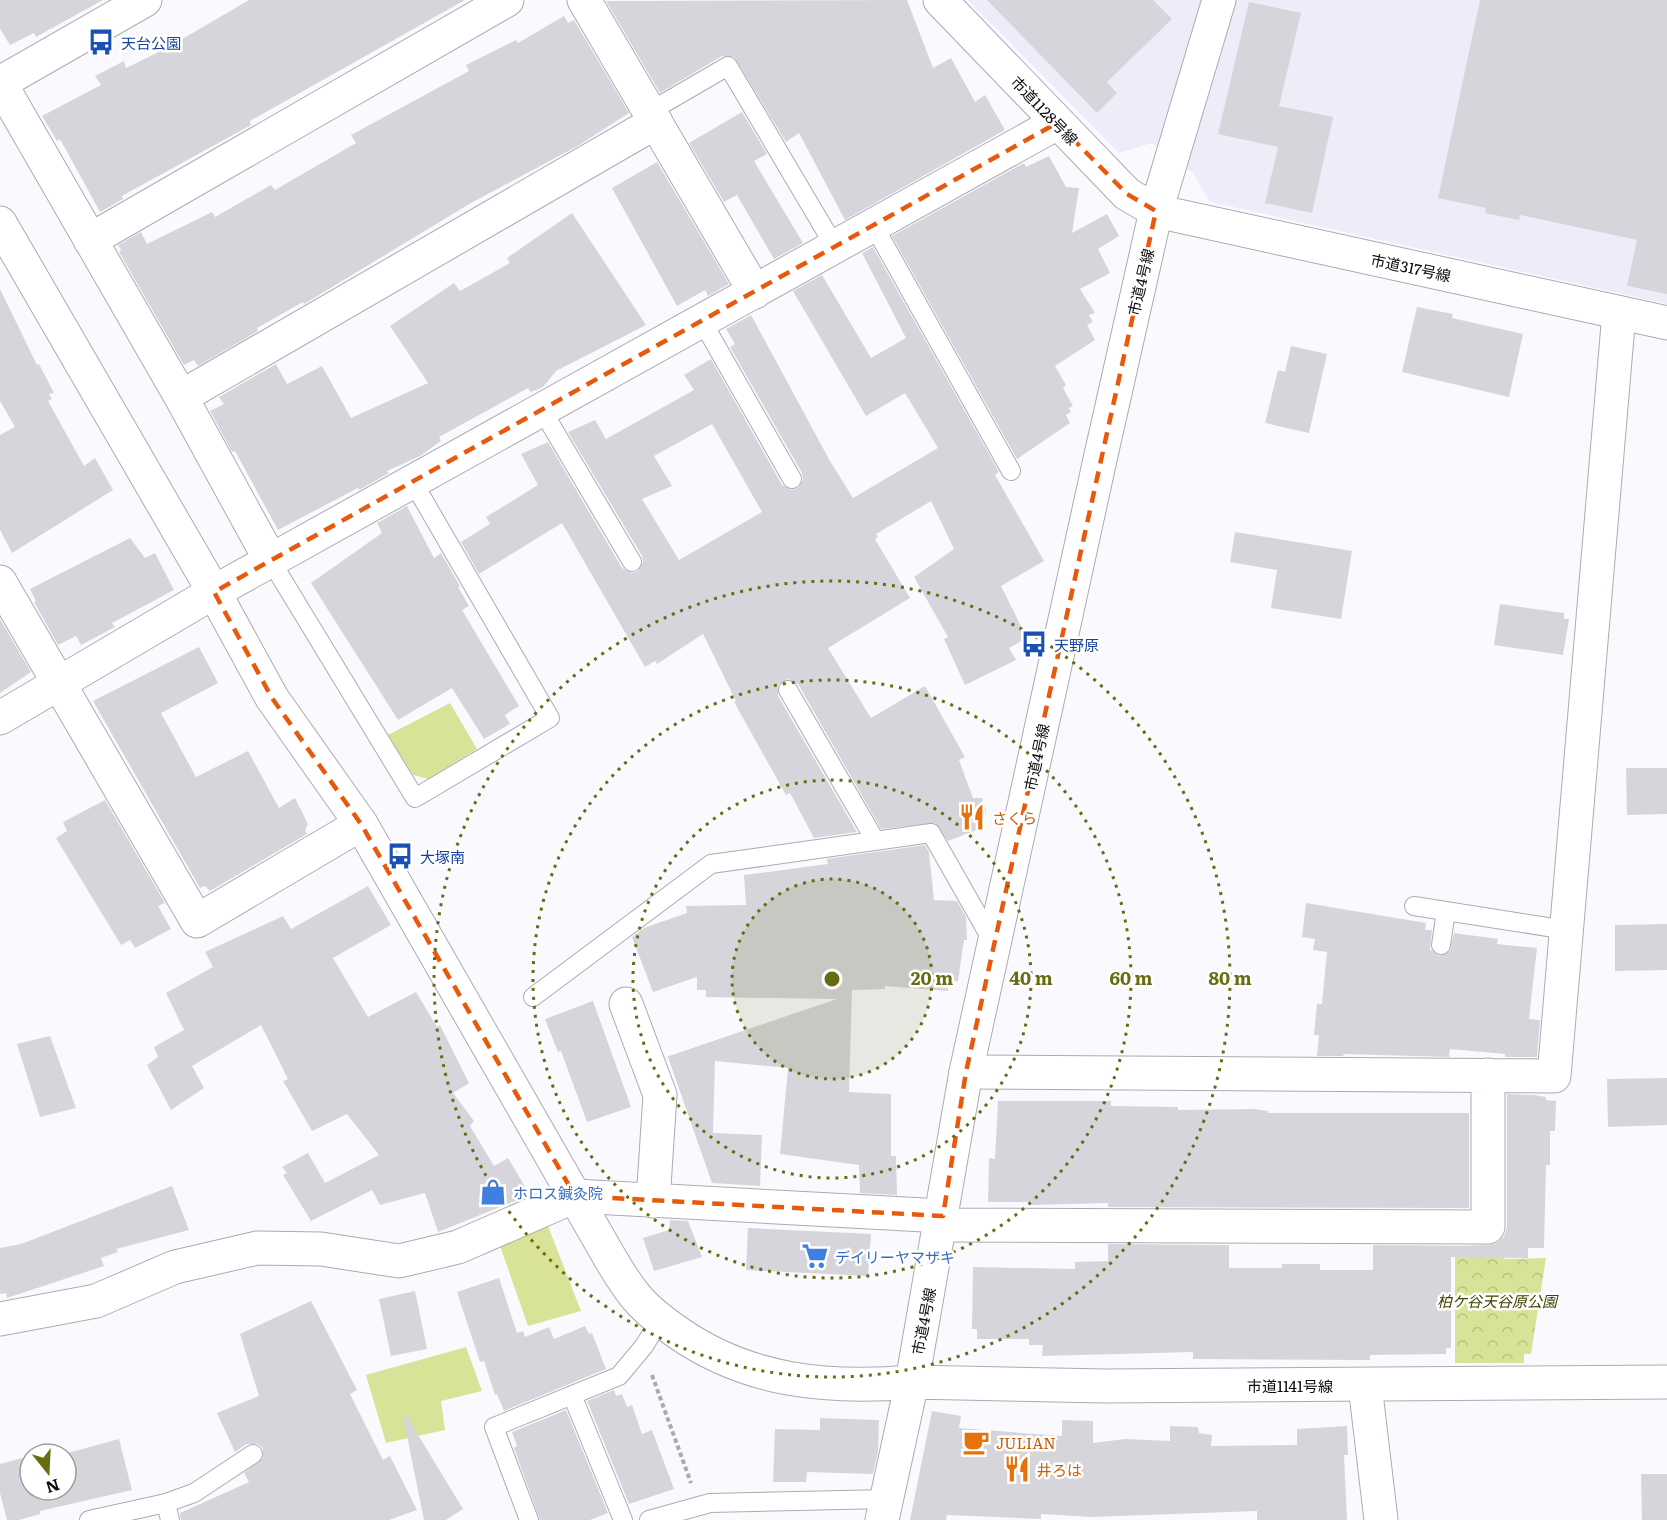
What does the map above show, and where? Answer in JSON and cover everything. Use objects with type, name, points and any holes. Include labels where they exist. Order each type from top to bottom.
[{"type":"street","points":[[145,0],[0,83],[181,398],[271,561]]},
{"type":"street","points":[[90,240],[507,0]]},
{"type":"street","points":[[584,0],[754,292]]},
{"type":"street","name":"市道1128号線","points":[[940,0],[1127,194],[1156,212]]},
{"type":"street","name":"市道4号線","points":[[884,1510],[912,1382],[942,1221],[966,1072],[996,946],[1156,212],[1219,0]]},
{"type":"street","points":[[181,398],[653,117]]},
{"type":"street","points":[[0,718],[214,592],[1057,123]]},
{"type":"street","name":"市道317号線","points":[[1156,212],[1667,323]]},
{"type":"street","name":"市道1141号線","points":[[0,223],[214,592],[272,698],[361,824],[633,1294],[660,1320],[704,1351],[752,1371],[803,1381],[881,1384],[912,1382],[1106,1386],[1667,1382]]},
{"type":"street","points":[[966,1072],[1554,1076],[1618,313]]},
{"type":"street","points":[[0,582],[197,921],[361,824]]},
{"type":"street","points":[[626,1004],[660,1095],[653,1201]]},
{"type":"street","points":[[0,1319],[96,1300],[175,1267],[256,1248],[321,1249],[399,1261],[458,1247],[575,1196],[942,1221],[1488,1227],[1488,1075]]},
{"type":"street","points":[[1365,1385],[1381,1520]]},
{"type":"lane","points":[[653,117],[728,66],[835,247]]},
{"type":"lane","points":[[874,226],[1011,471]]},
{"type":"lane","points":[[702,321],[792,479]]},
{"type":"lane","points":[[542,410],[632,562]]},
{"type":"lane","points":[[271,561],[415,798],[550,718],[413,482]]},
{"type":"lane","points":[[788,690],[874,840]]},
{"type":"lane","points":[[533,997],[711,864],[931,832],[996,946]]},
{"type":"lane","points":[[1414,906],[1567,930]]},
{"type":"lane","points":[[1441,945],[1446,911]]},
{"type":"lane","points":[[529,1520],[494,1427],[619,1376],[644,1346],[660,1320]]},
{"type":"lane","points":[[572,1395],[623,1520]]},
{"type":"lane","points":[[89,1520],[168,1512],[253,1454]]},
{"type":"lane","points":[[649,1520],[710,1503],[884,1510]]},
{"type":"path","points":[[648,1364],[699,1506]]},
{"type":"highlighted area","points":[[1057,123],[1127,194],[1156,211],[966,1072],[943,1216],[575,1196],[361,824],[272,698],[214,592]]},
{"type":"shaded area","points":[[968,0],[1667,0],[1667,304],[1210,202],[1193,173],[1152,143],[1119,153]]},
{"type":"green space","points":[[450,703],[477,749],[428,779],[413,775],[388,735]]},
{"type":"green space","points":[[548,1226],[581,1311],[528,1326],[499,1243]]},
{"type":"green space","name":"柏ケ谷天谷原公園","points":[[1503,1244],[1504,1259],[1546,1258],[1531,1354],[1524,1354],[1524,1363],[1455,1363],[1455,1256],[1463,1246]]},
{"type":"green space","points":[[466,1347],[482,1391],[441,1401],[445,1430],[386,1443],[366,1375]]},
{"type":"building","points":[[0,0],[103,0],[36,37],[34,33],[10,45],[0,29]]},
{"type":"building","points":[[249,0],[465,0],[250,121],[251,125],[122,196],[123,199],[100,212],[60,139],[57,141],[42,116],[101,85],[95,76],[124,61],[126,68],[167,48]]},
{"type":"building","points":[[907,0],[933,68],[951,58],[975,102],[985,95],[1005,130],[845,220],[799,133],[786,142],[734,57],[722,56],[660,93],[606,1]]},
{"type":"building","points":[[987,0],[1153,0],[1172,19],[1107,82],[1117,93],[1097,113]]},
{"type":"building","points":[[1480,0],[1667,0],[1667,294],[1627,286],[1637,240],[1520,215],[1519,220],[1485,213],[1486,208],[1438,198]]},
{"type":"building","points":[[1249,2],[1301,13],[1279,106],[1333,117],[1312,213],[1265,203],[1278,147],[1218,134]]},
{"type":"building","points":[[564,16],[568,23],[574,20],[629,113],[576,147],[471,203],[304,304],[303,302],[257,328],[258,331],[198,366],[194,360],[184,365],[119,252],[121,250],[118,245],[141,232],[147,244],[212,212],[215,217],[271,185],[275,190],[356,143],[351,135],[469,71],[466,65],[516,40],[518,43]]},
{"type":"building","points":[[742,112],[767,154],[754,161],[803,243],[774,259],[737,195],[724,202],[689,143]]},
{"type":"building","points":[[1049,156],[1066,187],[1079,188],[1072,233],[1107,214],[1119,236],[1098,249],[1110,273],[1080,289],[1095,313],[1089,315],[1093,322],[1087,325],[1095,340],[1055,366],[1066,385],[1063,388],[1073,406],[1069,408],[1071,412],[1066,415],[1070,423],[1017,459],[892,236],[1024,163],[1026,167]]},
{"type":"building","points":[[657,162],[729,284],[708,296],[705,290],[677,306],[612,188]]},
{"type":"building","points":[[572,213],[646,325],[556,371],[543,387],[531,392],[528,388],[439,437],[441,441],[420,456],[387,471],[389,473],[359,490],[358,488],[278,530],[235,451],[232,452],[210,411],[224,404],[219,397],[276,364],[287,384],[322,366],[351,418],[428,383],[390,326],[454,283],[460,291],[510,263],[507,258]]},
{"type":"building","points":[[873,247],[999,472],[995,475],[1044,561],[1001,586],[1027,638],[1009,648],[1016,660],[965,685],[944,639],[948,637],[914,577],[954,549],[931,501],[876,534],[878,537],[875,539],[910,598],[828,648],[871,718],[925,686],[965,757],[959,760],[973,798],[982,798],[986,810],[982,828],[948,841],[935,823],[881,829],[798,684],[787,679],[778,685],[778,696],[857,832],[814,838],[790,793],[786,795],[734,702],[736,701],[703,634],[657,664],[655,661],[645,667],[562,523],[479,574],[461,542],[490,524],[486,517],[538,485],[521,454],[548,442],[622,568],[632,573],[638,571],[643,562],[642,556],[568,432],[595,420],[606,439],[694,390],[684,375],[711,359],[782,485],[791,490],[798,488],[803,480],[802,473],[730,347],[735,344],[726,329],[751,315],[830,461],[853,498],[938,448],[905,393],[866,416],[793,291],[822,275],[871,358],[906,338],[862,253]],"holes":[[[712,424],[762,512],[679,560],[642,499],[672,486],[654,456]]]},
{"type":"building","points":[[0,289],[37,365],[39,364],[54,393],[49,394],[52,399],[48,401],[84,466],[95,458],[113,490],[12,553],[0,530],[0,435],[15,427],[0,401]]},
{"type":"building","points":[[1417,307],[1453,314],[1452,318],[1523,334],[1509,397],[1402,372]]},
{"type":"building","points":[[1291,346],[1327,354],[1309,433],[1265,423],[1278,370],[1285,372]]},
{"type":"building","points":[[407,506],[434,558],[441,553],[460,586],[458,587],[469,606],[462,610],[519,706],[505,715],[510,724],[484,739],[452,688],[398,720],[311,583],[382,533],[377,523]]},
{"type":"building","points":[[1235,532],[1352,551],[1341,619],[1271,608],[1277,570],[1230,562]]},
{"type":"building","points":[[130,538],[145,558],[155,553],[174,590],[112,623],[115,627],[81,645],[76,636],[58,645],[34,602],[36,601],[30,589]]},
{"type":"building","points":[[1500,604],[1564,613],[1564,619],[1569,619],[1563,655],[1494,645]]},
{"type":"building","points":[[0,619],[31,672],[0,693]]},
{"type":"building","points":[[199,647],[218,683],[161,713],[196,777],[248,751],[279,808],[295,798],[308,824],[305,830],[307,834],[210,891],[205,886],[200,888],[93,701]]},
{"type":"building","points":[[1626,768],[1667,768],[1667,814],[1627,815]]},
{"type":"building","points":[[105,800],[165,903],[158,906],[171,929],[135,948],[130,940],[121,945],[56,838],[67,831],[63,822]]},
{"type":"building","points":[[925,845],[929,852],[934,900],[957,901],[966,917],[967,940],[964,940],[958,981],[949,981],[948,991],[885,986],[885,989],[852,990],[849,1092],[891,1094],[891,1156],[896,1156],[897,1195],[860,1193],[859,1165],[780,1154],[788,1068],[715,1061],[713,1133],[762,1135],[760,1186],[712,1183],[668,1057],[666,1057],[837,999],[706,997],[706,990],[697,990],[697,977],[653,992],[632,937],[644,928],[687,913],[686,906],[746,905],[744,875],[828,864],[826,859]]},
{"type":"building","points":[[368,886],[391,925],[333,958],[368,1017],[416,992],[437,1027],[440,1025],[469,1083],[453,1093],[474,1121],[470,1126],[494,1166],[508,1158],[530,1195],[438,1232],[425,1193],[380,1205],[372,1190],[311,1221],[283,1175],[287,1173],[282,1167],[308,1153],[325,1183],[379,1155],[347,1114],[312,1131],[283,1081],[288,1079],[261,1025],[192,1066],[204,1088],[171,1110],[147,1065],[158,1057],[154,1047],[184,1030],[166,993],[213,967],[205,952],[283,916],[291,929]]},
{"type":"building","points":[[1306,903],[1426,923],[1425,930],[1432,930],[1430,949],[1439,956],[1450,951],[1454,933],[1498,939],[1497,944],[1537,948],[1529,1019],[1540,1020],[1537,1057],[1505,1057],[1505,1054],[1450,1049],[1449,1057],[1344,1054],[1343,1056],[1317,1056],[1319,1035],[1314,1035],[1317,1004],[1322,1004],[1327,952],[1313,950],[1315,939],[1302,937]]},
{"type":"building","points":[[1667,924],[1667,970],[1615,971],[1615,925]]},
{"type":"building","points":[[593,1001],[631,1107],[587,1122],[561,1051],[558,1052],[545,1019]]},
{"type":"building","points":[[50,1036],[76,1108],[40,1117],[17,1044]]},
{"type":"building","points":[[1667,1078],[1667,1125],[1608,1127],[1607,1079]]},
{"type":"building","points":[[1507,1094],[1534,1095],[1556,1101],[1555,1131],[1550,1131],[1550,1165],[1546,1165],[1544,1248],[1528,1248],[1528,1258],[1451,1257],[1451,1348],[1446,1348],[1446,1354],[1370,1355],[1370,1360],[1193,1359],[1193,1352],[1042,1356],[1043,1345],[1029,1345],[1029,1339],[977,1339],[977,1329],[972,1329],[973,1267],[1075,1269],[1075,1262],[1108,1261],[1108,1244],[1229,1245],[1229,1268],[1282,1268],[1282,1264],[1320,1264],[1320,1270],[1373,1270],[1373,1245],[1488,1246],[1497,1243],[1504,1237],[1507,1227]]},
{"type":"building","points":[[998,1101],[1111,1101],[1111,1106],[1178,1107],[1178,1110],[1254,1109],[1268,1111],[1268,1113],[1469,1113],[1469,1208],[1108,1207],[1108,1203],[1032,1205],[1032,1202],[988,1202],[989,1158],[995,1159]]},
{"type":"building","points":[[172,1186],[189,1230],[116,1249],[118,1252],[101,1258],[104,1266],[7,1298],[6,1293],[0,1294],[0,1248],[21,1244]]},
{"type":"building","points":[[670,1220],[688,1221],[702,1257],[654,1271],[643,1238],[669,1230]]},
{"type":"building","points":[[748,1228],[871,1234],[868,1276],[746,1270]]},
{"type":"building","points":[[499,1278],[517,1333],[523,1331],[525,1337],[549,1327],[554,1339],[585,1326],[589,1334],[592,1333],[606,1369],[504,1411],[497,1394],[495,1395],[484,1361],[480,1362],[457,1292]]},
{"type":"building","points":[[415,1291],[427,1349],[391,1356],[379,1299]]},
{"type":"building","points":[[311,1301],[357,1390],[350,1394],[383,1460],[390,1456],[417,1510],[389,1520],[181,1520],[180,1513],[249,1482],[244,1473],[263,1458],[263,1448],[257,1444],[247,1444],[235,1452],[217,1413],[259,1396],[240,1334]]},
{"type":"building","points":[[614,1390],[616,1396],[622,1394],[627,1407],[632,1405],[642,1434],[652,1430],[674,1489],[629,1504],[587,1401]]},
{"type":"building","points":[[566,1410],[608,1513],[590,1520],[540,1520],[514,1448],[517,1446],[512,1432]]},
{"type":"building","points":[[932,1411],[961,1416],[959,1428],[1062,1436],[1062,1420],[1093,1421],[1093,1443],[1125,1439],[1170,1441],[1170,1426],[1198,1427],[1199,1433],[1212,1435],[1211,1446],[1297,1445],[1297,1429],[1347,1426],[1348,1455],[1344,1455],[1347,1520],[1257,1520],[1257,1511],[1092,1517],[1041,1514],[1041,1519],[947,1515],[946,1520],[910,1520]]},
{"type":"building","points":[[406,1415],[463,1509],[446,1520],[424,1520],[403,1416]]},
{"type":"building","points":[[820,1418],[879,1420],[878,1452],[873,1474],[807,1472],[806,1482],[773,1482],[775,1429],[820,1430]]},
{"type":"building","points":[[119,1439],[132,1490],[40,1511],[40,1514],[19,1520],[7,1520],[0,1493],[0,1464],[18,1459],[18,1502],[78,1502],[78,1450]]},
{"type":"building","points":[[1641,1474],[1667,1474],[1667,1520],[1642,1520]]},
{"type":"place","name":"天台公園","points":[[101,42]]},
{"type":"place","name":"天野原","points":[[1034,644]]},
{"type":"place","name":"さくら","points":[[972,817]]},
{"type":"place","name":"大塚南","points":[[400,856]]},
{"type":"place","name":"ホロス鍼灸院","points":[[493,1192]]},
{"type":"place","name":"デイリーヤマザキ","points":[[815,1256]]},
{"type":"place","name":"JULIAN","points":[[976,1442]]},
{"type":"place","name":"井ろは","points":[[1017,1469]]}]
